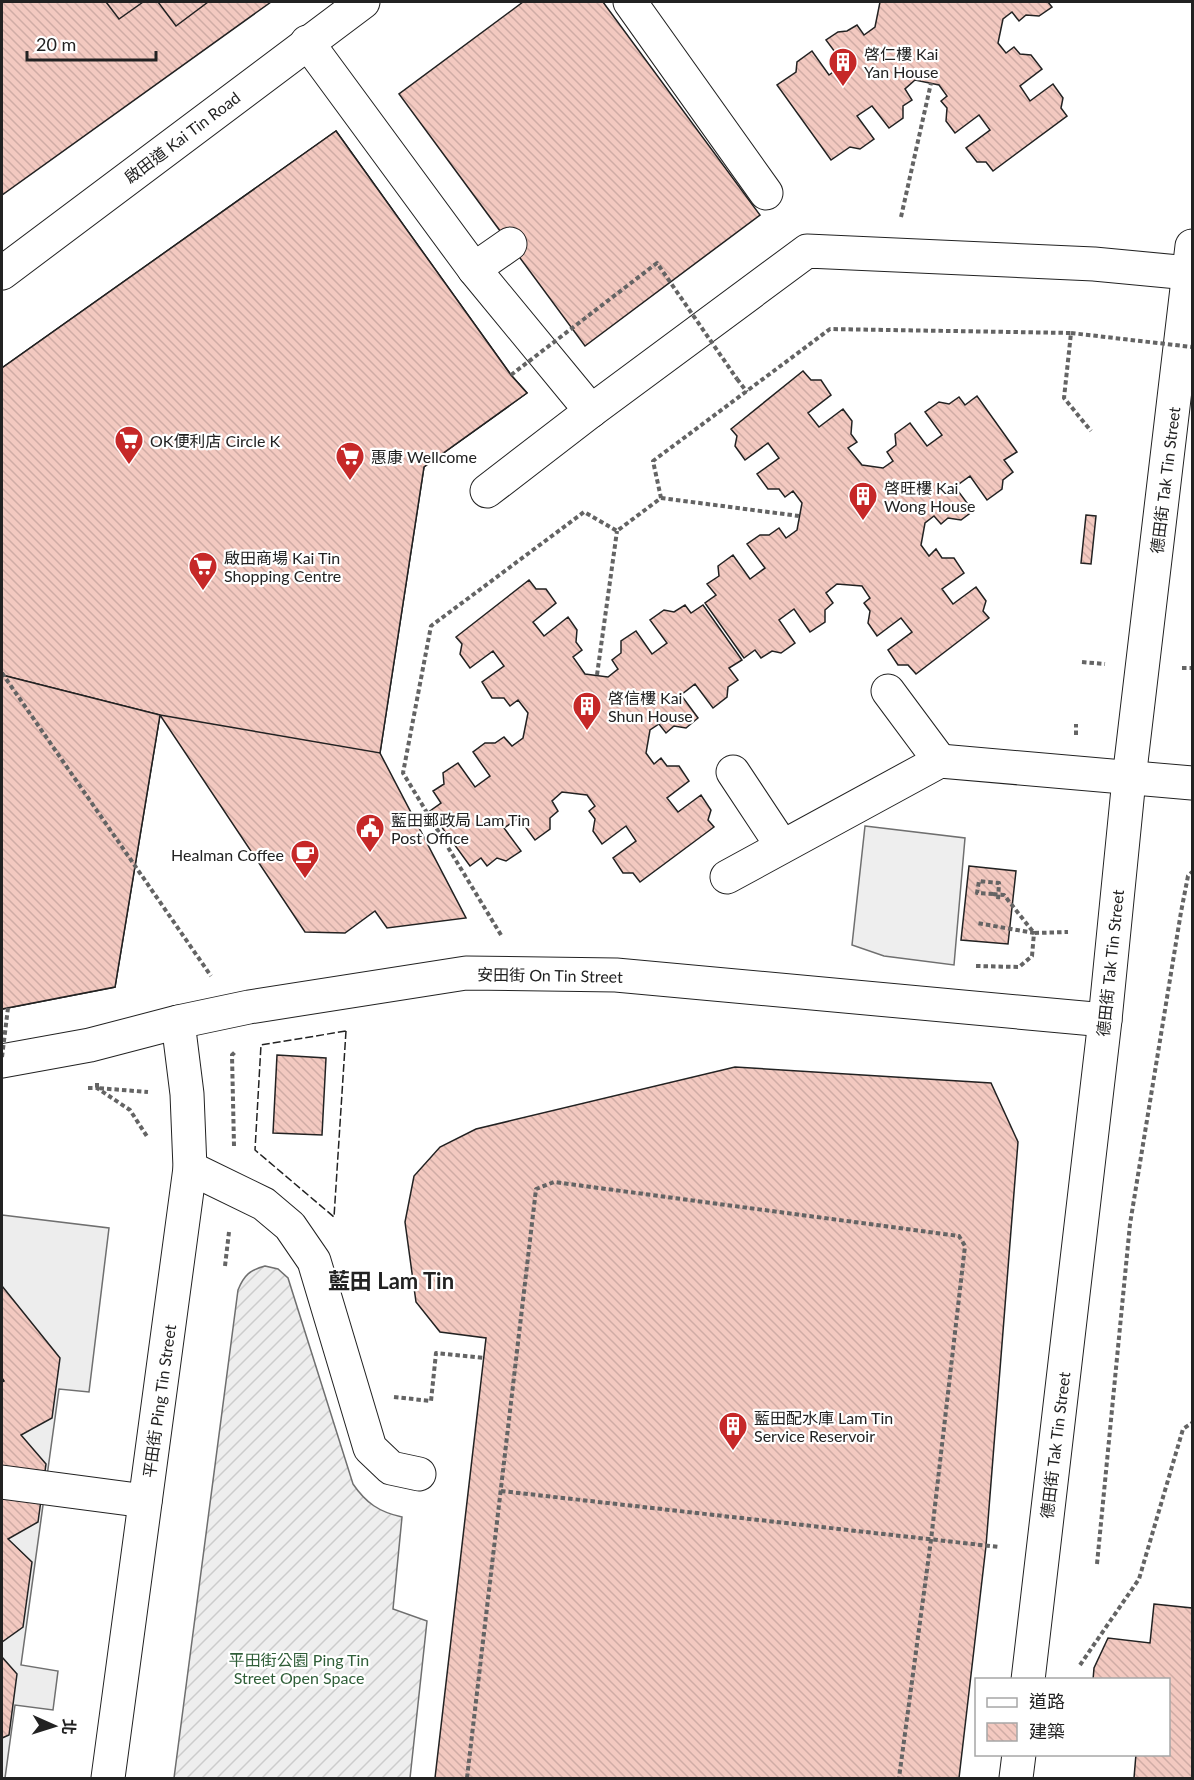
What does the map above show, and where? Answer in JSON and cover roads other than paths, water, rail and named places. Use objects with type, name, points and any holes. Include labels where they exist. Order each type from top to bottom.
[{"type":"street","name":"啟田道 Kai Tin Road","points":[[2,273],[363,2]]},
{"type":"street","points":[[630,2],[766,193]]},
{"type":"street","points":[[307,42],[474,269],[591,411]]},
{"type":"street","points":[[474,269],[510,243]]},
{"type":"street","points":[[487,491],[807,251],[1094,264],[1191,259]]},
{"type":"street","name":"德田街 Tak Tin Street","points":[[1028,1678],[1105,1020],[1129,779],[1191,259]]},
{"type":"street","points":[[888,690],[939,761]]},
{"type":"street","points":[[727,878],[939,761],[1192,783]]},
{"type":"street","points":[[733,772],[782,846]]},
{"type":"street","name":"安田街 On Tin Street","points":[[2,1059],[90,1046],[178,1022],[249,1007],[466,973],[616,975],[1105,1020]]},
{"type":"street","name":"平田街 Ping Tin Street","points":[[108,1779],[190,1168],[188,1094],[178,1022]]},
{"type":"street","points":[[190,1168],[264,1204],[290,1226],[314,1261],[370,1448],[391,1468],[419,1474]]},
{"type":"street","points":[[2,1482],[146,1501]]},
{"type":"street","points":[[1016,1779],[1019,1756]]},
{"type":"place","name":"啓仁樓 Kai Yan House","points":[[843,88]]},
{"type":"place","name":"OK便利店 Circle K","points":[[129,466]]},
{"type":"place","name":"惠康 Wellcome","points":[[350,482]]},
{"type":"place","name":"啓旺樓 Kai Wong House","points":[[863,522]]},
{"type":"place","name":"啟田商場 Kai Tin Shopping Centre","points":[[203,592]]},
{"type":"place","name":"啓信樓 Kai Shun House","points":[[587,732]]},
{"type":"place","name":"藍田郵政局 Lam Tin Post Office","points":[[370,854]]},
{"type":"place","name":"Healman Coffee","points":[[305,880]]},
{"type":"place","name":"藍田配水庫 Lam Tin Service Reservoir","points":[[733,1452]]},
{"type":"district","name":"藍田 Lam Tin","points":[[391,1280]]},
{"type":"park label","name":"平田街公園 Ping Tin Street Open Space","points":[[299,1668]]}]
